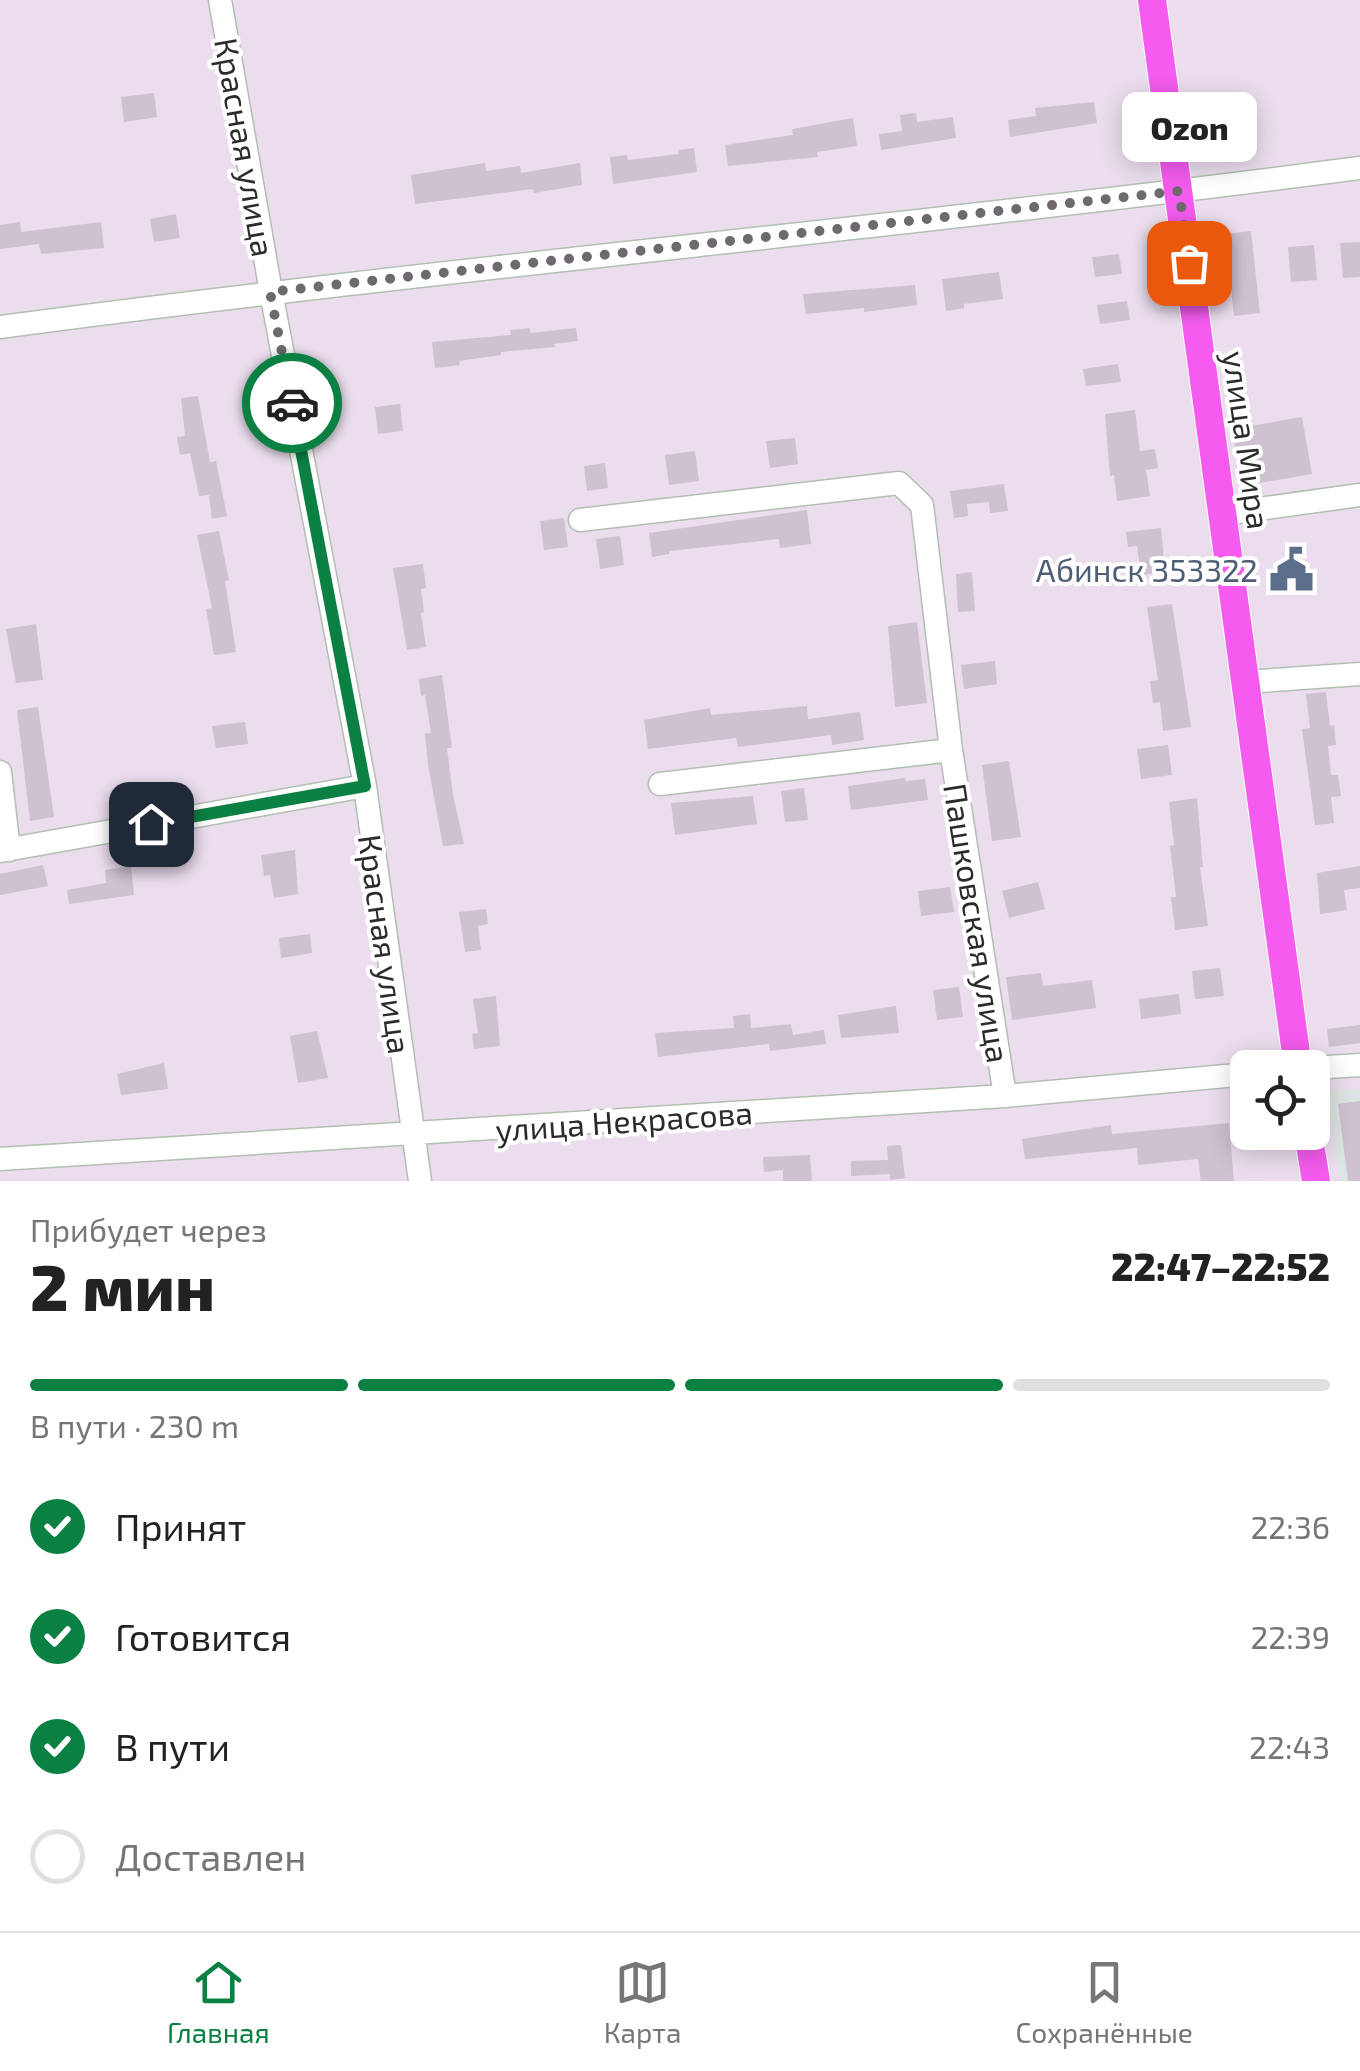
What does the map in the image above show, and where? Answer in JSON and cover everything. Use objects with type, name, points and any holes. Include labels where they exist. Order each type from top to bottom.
[{"type":"main road","name":"улица Мира","points":[[1152,0],[1296,1050]]},
{"type":"main road","points":[[1311,1150],[1316,1181]]},
{"type":"street","name":"Красная улица","points":[[220,0],[270,292],[365,786],[420,1181]]},
{"type":"street","points":[[0,328],[270,292],[1360,168]]},
{"type":"street","name":"Пашковская улица","points":[[580,520],[899,483],[922,505],[950,750],[1005,1096]]},
{"type":"street","points":[[1223,514],[1360,496]]},
{"type":"street","points":[[1246,682],[1360,674]]},
{"type":"street","name":"Пашковская улица","points":[[660,784],[950,750]]},
{"type":"street","points":[[0,772],[4,851],[365,786]]},
{"type":"street","points":[[1330,1067],[1360,1065]]},
{"type":"street","name":"улица Некрасова","points":[[0,1159],[1005,1096],[1230,1076]]},
{"type":"shaded area","points":[[1360,1089],[1360,1181],[1340,1181],[1330,1092]]},
{"type":"building","points":[[154,93],[157,117],[124,122],[121,97]]},
{"type":"building","points":[[1094,102],[1097,123],[1010,137],[1008,120],[1036,116],[1035,108]]},
{"type":"building","points":[[916,113],[917,122],[953,117],[956,138],[881,150],[879,134],[902,131],[900,115]]},
{"type":"building","points":[[853,118],[857,146],[817,152],[818,157],[728,166],[725,145],[793,135],[792,129]]},
{"type":"building","points":[[694,148],[697,172],[613,184],[610,157],[627,155],[628,160],[679,154],[678,150]]},
{"type":"building","points":[[485,163],[486,171],[520,166],[521,173],[580,163],[582,185],[415,204],[411,175]]},
{"type":"building","points":[[176,214],[180,238],[154,242],[150,219]]},
{"type":"building","points":[[20,222],[21,232],[101,222],[104,248],[41,254],[39,244],[0,249],[0,225]]},
{"type":"building","points":[[1251,231],[1260,313],[1234,316],[1225,234]]},
{"type":"building","points":[[1360,242],[1360,277],[1343,278],[1340,243]]},
{"type":"building","points":[[1314,245],[1317,280],[1291,282],[1288,247]]},
{"type":"building","points":[[1119,254],[1122,274],[1095,277],[1092,257]]},
{"type":"building","points":[[999,272],[1003,299],[964,304],[964,308],[946,311],[942,279]]},
{"type":"building","points":[[915,285],[917,305],[806,314],[803,294]]},
{"type":"building","points":[[1127,301],[1130,320],[1100,324],[1097,305]]},
{"type":"building","points":[[530,328],[530,333],[576,328],[578,341],[501,352],[435,368],[432,342],[511,335],[510,330]]},
{"type":"building","points":[[1118,364],[1121,382],[1086,386],[1083,369]]},
{"type":"building","points":[[198,396],[210,462],[216,461],[227,516],[212,519],[209,495],[199,496],[190,453],[180,455],[177,437],[185,436],[181,398]]},
{"type":"building","points":[[400,404],[403,431],[378,434],[375,407]]},
{"type":"building","points":[[1135,410],[1140,451],[1155,449],[1158,468],[1146,470],[1150,496],[1117,501],[1114,475],[1110,476],[1105,414]]},
{"type":"building","points":[[1302,417],[1312,474],[1242,486],[1232,429]]},
{"type":"building","points":[[795,438],[798,464],[770,468],[766,441]]},
{"type":"building","points":[[695,451],[699,481],[669,485],[665,455]]},
{"type":"building","points":[[605,463],[608,488],[587,491],[584,466]]},
{"type":"building","points":[[1004,484],[1008,511],[990,513],[989,502],[967,504],[968,516],[954,518],[950,491]]},
{"type":"building","points":[[807,510],[811,544],[780,548],[779,539],[669,551],[652,557],[649,533]]},
{"type":"building","points":[[564,518],[568,547],[544,550],[540,521]]},
{"type":"building","points":[[1161,528],[1165,572],[1141,575],[1137,546],[1128,547],[1126,532]]},
{"type":"building","points":[[219,531],[229,580],[225,581],[236,652],[214,655],[206,609],[212,608],[197,535]]},
{"type":"building","points":[[620,536],[624,565],[600,569],[596,539]]},
{"type":"building","points":[[423,564],[426,588],[421,589],[421,613],[426,647],[407,650],[393,568]]},
{"type":"building","points":[[972,572],[975,611],[958,612],[956,574]]},
{"type":"building","points":[[1172,604],[1191,727],[1163,731],[1160,702],[1153,703],[1150,681],[1158,680],[1147,607]]},
{"type":"building","points":[[917,622],[927,703],[895,707],[888,626]]},
{"type":"building","points":[[36,624],[43,680],[16,683],[6,629]]},
{"type":"building","points":[[995,661],[997,684],[964,689],[961,665]]},
{"type":"building","points":[[442,675],[452,748],[447,748],[453,795],[464,844],[443,846],[428,765],[425,733],[431,733],[419,679]]},
{"type":"building","points":[[1326,692],[1336,745],[1328,746],[1331,775],[1338,775],[1341,796],[1331,797],[1334,823],[1315,825],[1302,729],[1310,728],[1306,694]]},
{"type":"building","points":[[807,706],[808,719],[860,712],[864,740],[832,745],[831,735],[738,747],[736,738],[648,749],[644,720],[710,708],[711,715]]},
{"type":"building","points":[[38,707],[54,817],[30,821],[17,710]]},
{"type":"building","points":[[245,722],[248,744],[216,748],[212,726]]},
{"type":"building","points":[[1168,745],[1172,775],[1141,779],[1137,749]]},
{"type":"building","points":[[1009,761],[1021,837],[992,841],[982,765]]},
{"type":"building","points":[[925,779],[928,800],[851,810],[848,786]]},
{"type":"building","points":[[804,788],[808,820],[785,822],[781,791]]},
{"type":"building","points":[[753,796],[757,824],[675,835],[671,803]]},
{"type":"building","points":[[1197,798],[1208,926],[1175,930],[1169,802]]},
{"type":"building","points":[[295,850],[298,894],[274,898],[270,875],[264,876],[261,855]]},
{"type":"building","points":[[43,865],[48,886],[0,895],[0,874]]},
{"type":"building","points":[[131,866],[134,895],[69,904],[67,890],[106,883],[105,870]]},
{"type":"building","points":[[1360,866],[1360,888],[1344,890],[1347,910],[1320,914],[1317,873]]},
{"type":"building","points":[[1038,882],[1045,909],[1009,918],[1002,891]]},
{"type":"building","points":[[950,887],[954,912],[921,916],[918,891]]},
{"type":"building","points":[[486,909],[488,924],[478,926],[481,950],[465,952],[459,912]]},
{"type":"building","points":[[310,934],[312,953],[281,958],[279,938]]},
{"type":"building","points":[[1220,968],[1224,996],[1195,999],[1192,971]]},
{"type":"building","points":[[1041,973],[1043,986],[1092,980],[1096,1008],[1012,1020],[1006,977]]},
{"type":"building","points":[[959,987],[963,1017],[937,1020],[933,990]]},
{"type":"building","points":[[1179,994],[1181,1014],[1141,1019],[1139,999]]},
{"type":"building","points":[[496,996],[500,1046],[474,1049],[472,1034],[478,1033],[473,999]]},
{"type":"building","points":[[896,1006],[899,1033],[841,1038],[838,1015]]},
{"type":"building","points":[[750,1014],[751,1028],[791,1024],[793,1035],[824,1030],[826,1044],[770,1051],[769,1044],[658,1057],[655,1033],[734,1028],[733,1016]]},
{"type":"building","points":[[1360,1025],[1360,1043],[1329,1047],[1327,1029]]},
{"type":"building","points":[[317,1031],[328,1078],[298,1083],[290,1036]]},
{"type":"building","points":[[164,1063],[168,1089],[121,1095],[117,1074]]},
{"type":"building","points":[[1360,1101],[1360,1181],[1348,1181],[1338,1104]]},
{"type":"building","points":[[1229,1123],[1234,1181],[1201,1181],[1198,1159],[1138,1165],[1137,1148],[1025,1159],[1022,1139],[1111,1125],[1112,1134]]},
{"type":"building","points":[[901,1145],[905,1178],[890,1180],[890,1174],[851,1176],[851,1161],[888,1160],[887,1146]]},
{"type":"building","points":[[810,1155],[812,1181],[783,1181],[783,1170],[764,1172],[763,1157]]},
{"type":"way so far","points":[[292,403],[270,292],[1179,191],[1189,263]]},
{"type":"place","name":"Ozon","points":[[1189,263]]},
{"type":"place","name":"Абинск 353322","points":[[1291,569]]},
{"type":"route","points":[[151,824],[365,786],[292,403]]}]
